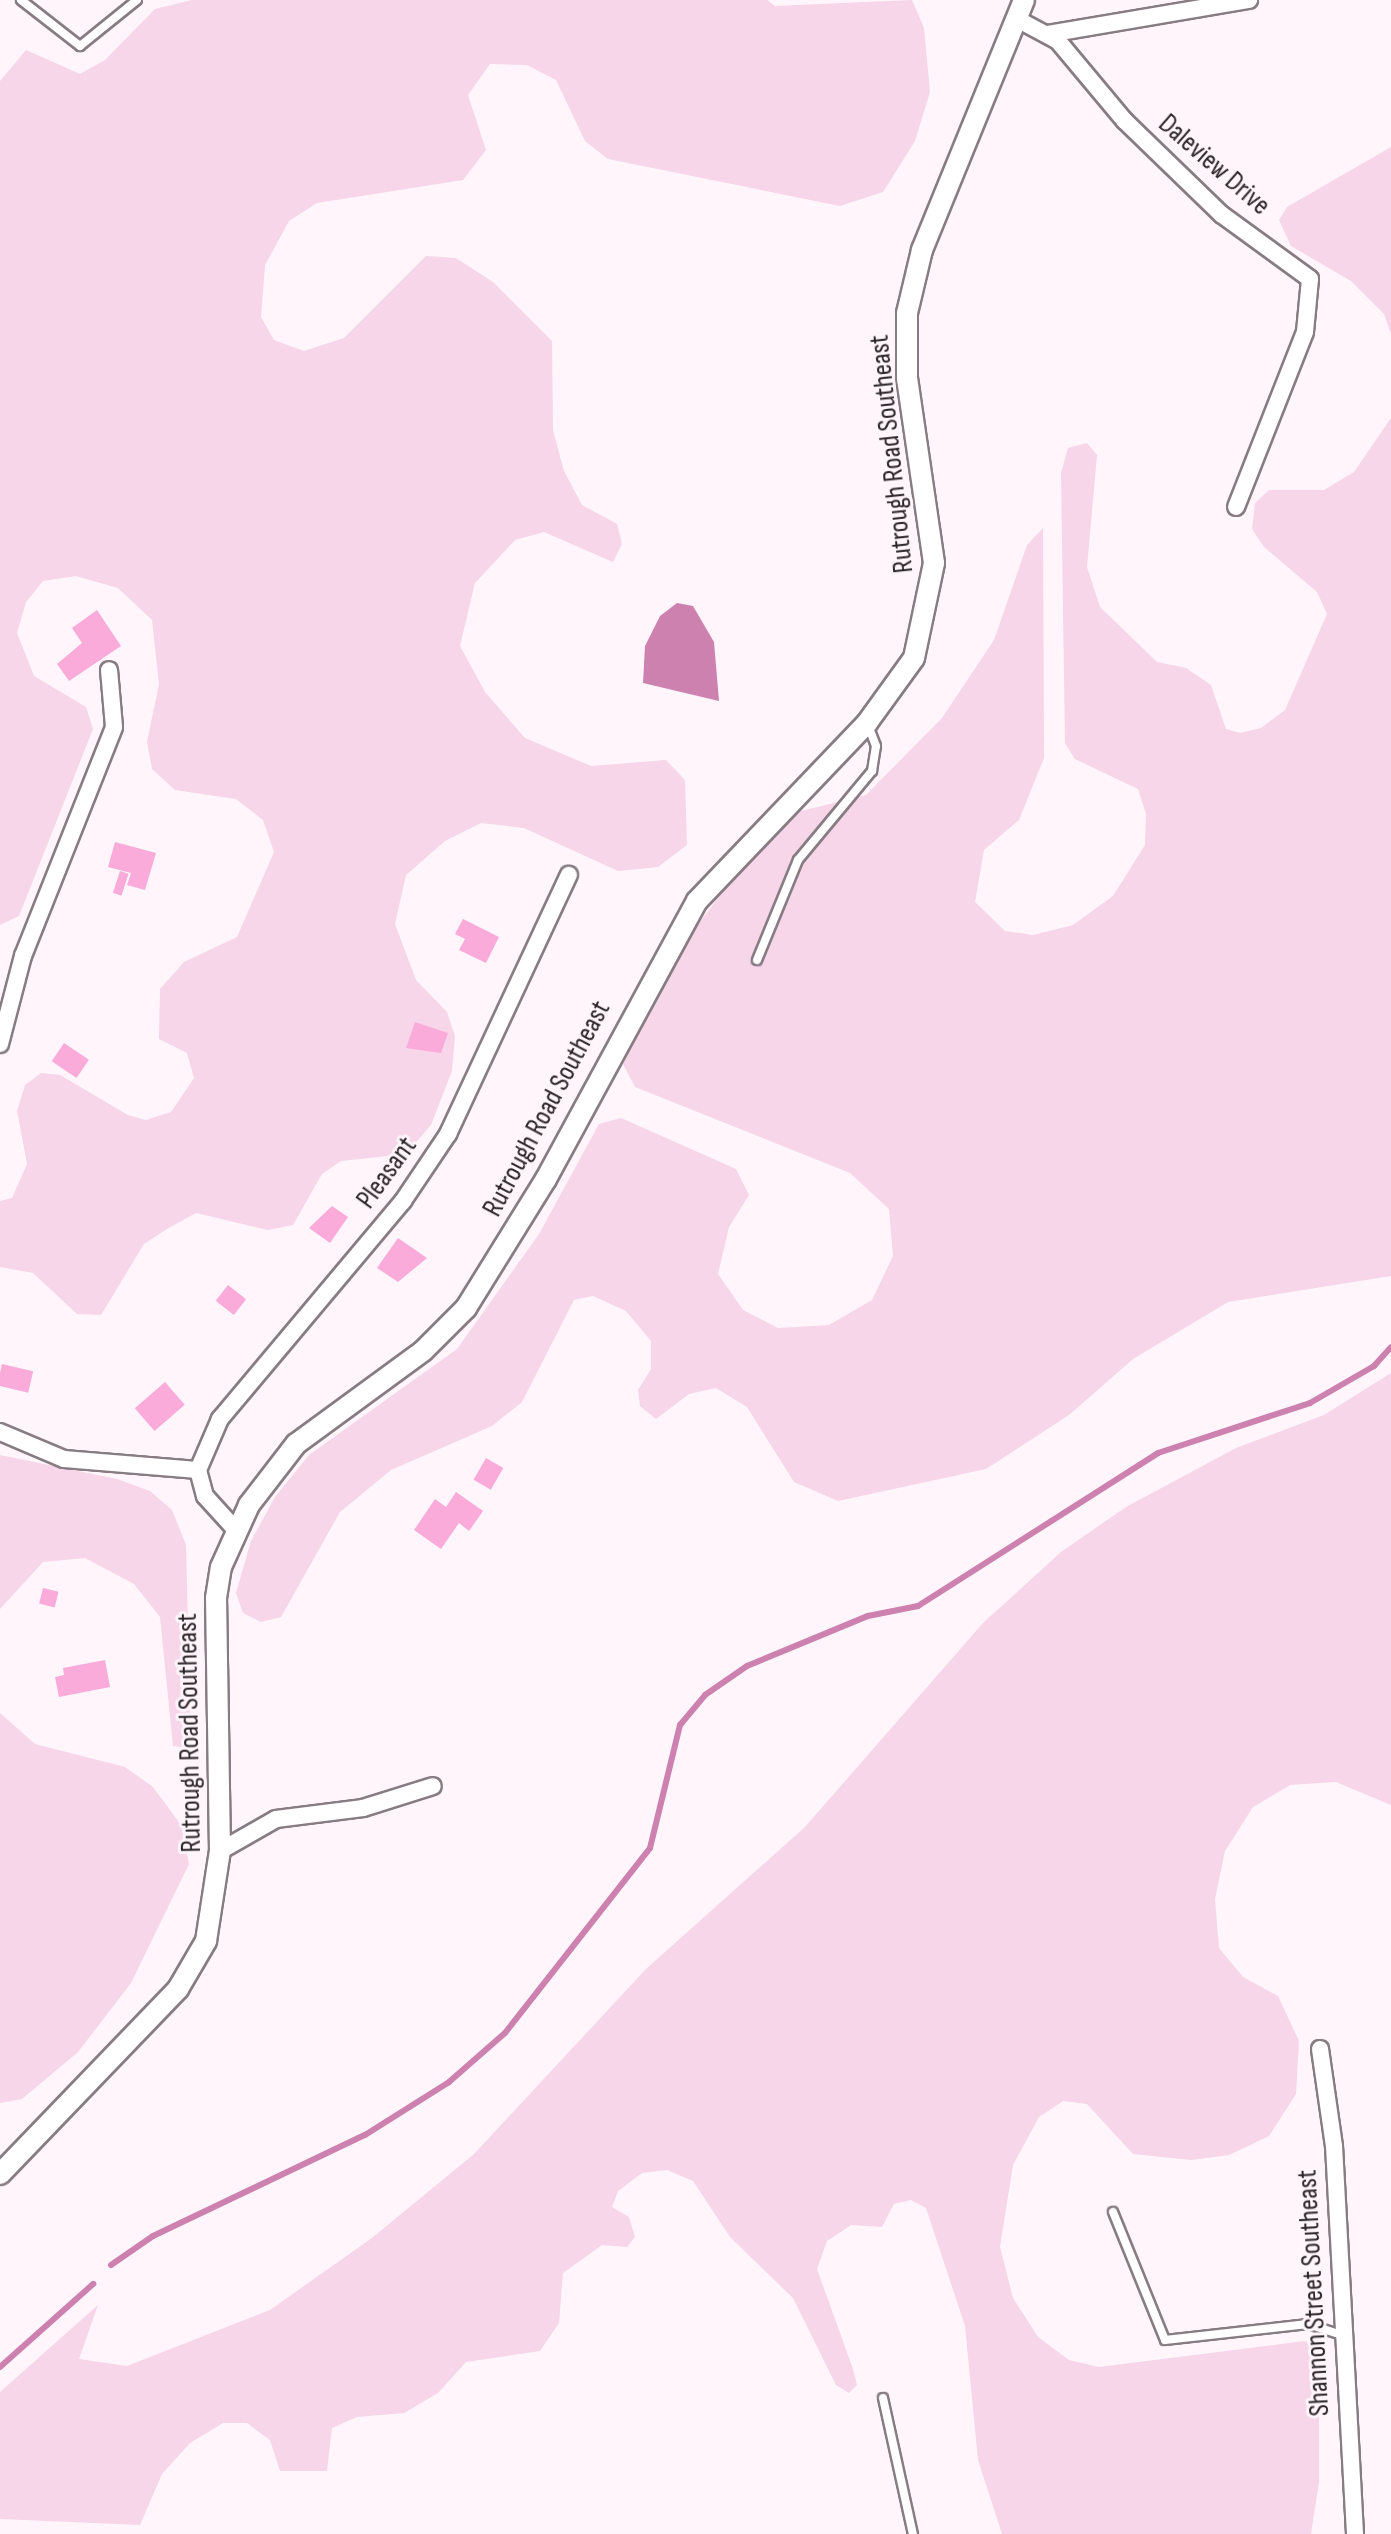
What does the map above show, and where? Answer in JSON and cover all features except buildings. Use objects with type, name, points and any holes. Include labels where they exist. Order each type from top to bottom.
[{"type":"street","points":[[1048,34],[1249,0]]},
{"type":"street","name":"Daleview Drive","points":[[1020,10],[1048,34],[1221,214],[1310,279],[1305,332],[1236,507]]},
{"type":"street","name":"Rutrough Road Southeast","points":[[0,2174],[178,1989],[206,1941],[220,1851],[213,1631],[221,1567],[235,1529],[296,1444],[423,1351],[466,1308],[546,1179],[697,901],[867,723],[914,658],[931,600],[934,563],[905,342],[911,286],[1020,10]]},
{"type":"street","points":[[0,1044],[23,956],[114,727],[109,670]]},
{"type":"street","name":"Pleasant","points":[[198,1470],[220,1419],[403,1201],[448,1134],[569,875]]},
{"type":"street","points":[[0,1432],[64,1459],[198,1470],[205,1496],[235,1529]]},
{"type":"street","points":[[220,1851],[276,1819],[363,1808],[433,1786]]},
{"type":"street","name":"Shannon Street Southeast","points":[[1320,2049],[1334,2146],[1339,2334],[1355,2534]]},
{"type":"lane","points":[[21,0],[80,46],[137,0]]},
{"type":"lane","points":[[757,960],[798,860],[872,771],[876,746],[867,723]]},
{"type":"lane","points":[[1113,2212],[1165,2340],[1308,2324],[1339,2334]]},
{"type":"lane","points":[[883,2398],[913,2534]]},
{"type":"shaded area","points":[[192,0],[767,0],[775,6],[912,0],[924,28],[930,92],[915,141],[883,192],[840,206],[608,159],[585,141],[556,80],[527,65],[490,64],[468,95],[486,150],[463,180],[317,203],[289,221],[265,265],[261,317],[274,340],[304,351],[344,338],[426,256],[456,258],[493,282],[552,341],[553,430],[564,471],[582,505],[617,524],[622,544],[613,562],[544,532],[515,540],[475,583],[460,646],[485,692],[525,738],[591,766],[666,760],[685,780],[687,845],[658,867],[618,871],[524,828],[481,823],[445,841],[406,875],[395,924],[416,980],[447,1012],[455,1036],[452,1071],[431,1125],[406,1154],[341,1161],[322,1174],[293,1225],[268,1230],[196,1213],[144,1244],[101,1315],[77,1314],[33,1273],[0,1267],[0,1201],[12,1198],[27,1164],[17,1111],[25,1085],[41,1073],[60,1075],[128,1115],[146,1120],[171,1112],[194,1078],[187,1053],[159,1039],[160,989],[184,962],[237,937],[274,852],[263,820],[236,799],[175,790],[152,769],[147,742],[159,684],[152,620],[118,588],[76,576],[43,581],[26,602],[17,633],[34,676],[86,707],[93,729],[19,916],[0,925],[0,81],[26,50],[80,74],[105,60],[155,9]]},
{"type":"shaded area","points":[[1391,147],[1391,334],[1384,314],[1351,281],[1291,246],[1279,220],[1287,207]]},
{"type":"shaded area","points":[[1391,418],[1391,1276],[1228,1302],[1133,1359],[1069,1415],[986,1469],[838,1501],[794,1482],[747,1407],[716,1388],[689,1394],[656,1419],[640,1406],[638,1390],[651,1369],[651,1341],[626,1311],[593,1296],[574,1300],[522,1402],[492,1426],[391,1470],[340,1512],[281,1617],[261,1622],[243,1613],[236,1593],[251,1541],[275,1497],[309,1455],[457,1349],[539,1234],[599,1124],[621,1118],[736,1169],[749,1195],[729,1227],[718,1274],[743,1310],[778,1328],[829,1325],[872,1300],[893,1256],[889,1209],[850,1173],[635,1087],[623,1064],[672,959],[730,882],[797,812],[866,795],[942,718],[994,640],[1027,545],[1043,528],[1044,758],[1019,820],[984,850],[975,902],[1005,931],[1033,935],[1073,925],[1113,896],[1145,845],[1146,814],[1138,789],[1075,759],[1065,743],[1061,473],[1068,448],[1087,443],[1097,455],[1087,567],[1100,607],[1157,662],[1186,668],[1211,685],[1226,729],[1240,733],[1261,728],[1285,710],[1327,614],[1317,592],[1264,547],[1252,529],[1255,503],[1269,490],[1324,490],[1354,472]]},
{"type":"shaded area","points":[[677,603],[693,606],[714,642],[719,701],[643,683],[645,646],[660,616]]},
{"type":"shaded area","points":[[1391,1373],[1391,1805],[1336,1782],[1290,1785],[1253,1807],[1225,1851],[1215,1899],[1219,1948],[1243,1977],[1278,1996],[1299,2041],[1296,2094],[1269,2136],[1229,2155],[1191,2160],[1133,2154],[1087,2104],[1063,2101],[1039,2117],[1013,2165],[1000,2247],[1013,2298],[1038,2337],[1069,2360],[1099,2367],[1305,2341],[1319,2351],[1319,2482],[1311,2534],[1002,2534],[978,2460],[965,2326],[926,2208],[911,2200],[894,2204],[882,2227],[851,2225],[827,2241],[817,2269],[853,2369],[857,2385],[849,2393],[836,2385],[793,2298],[730,2237],[693,2181],[667,2170],[642,2173],[618,2191],[612,2207],[629,2217],[635,2237],[627,2247],[602,2245],[563,2273],[559,2323],[540,2351],[466,2362],[438,2393],[404,2413],[357,2417],[332,2428],[327,2471],[280,2471],[270,2440],[247,2423],[223,2423],[190,2443],[162,2474],[140,2525],[0,2519],[0,2392],[98,2305],[79,2359],[127,2366],[270,2310],[372,2238],[474,2154],[646,1969],[805,1827],[983,1623],[1061,1552],[1126,1507],[1236,1448],[1324,1415]]},
{"type":"shaded area","points":[[0,1455],[117,1479],[150,1491],[172,1510],[186,1545],[191,1748],[173,1746],[160,1617],[134,1584],[85,1558],[43,1562],[0,1609]]},
{"type":"shaded area","points":[[0,1713],[35,1744],[125,1767],[153,1787],[181,1825],[189,1864],[131,1983],[78,2052],[22,2099],[0,2103]]},
{"type":"waterway","points":[[111,2265],[153,2236],[365,2135],[449,2082],[505,2033],[650,1848],[680,1725],[705,1695],[747,1666],[868,1616],[918,1606],[1158,1453],[1310,1403],[1374,1366],[1391,1347]]},
{"type":"waterway","points":[[0,2367],[93,2284]]}]
